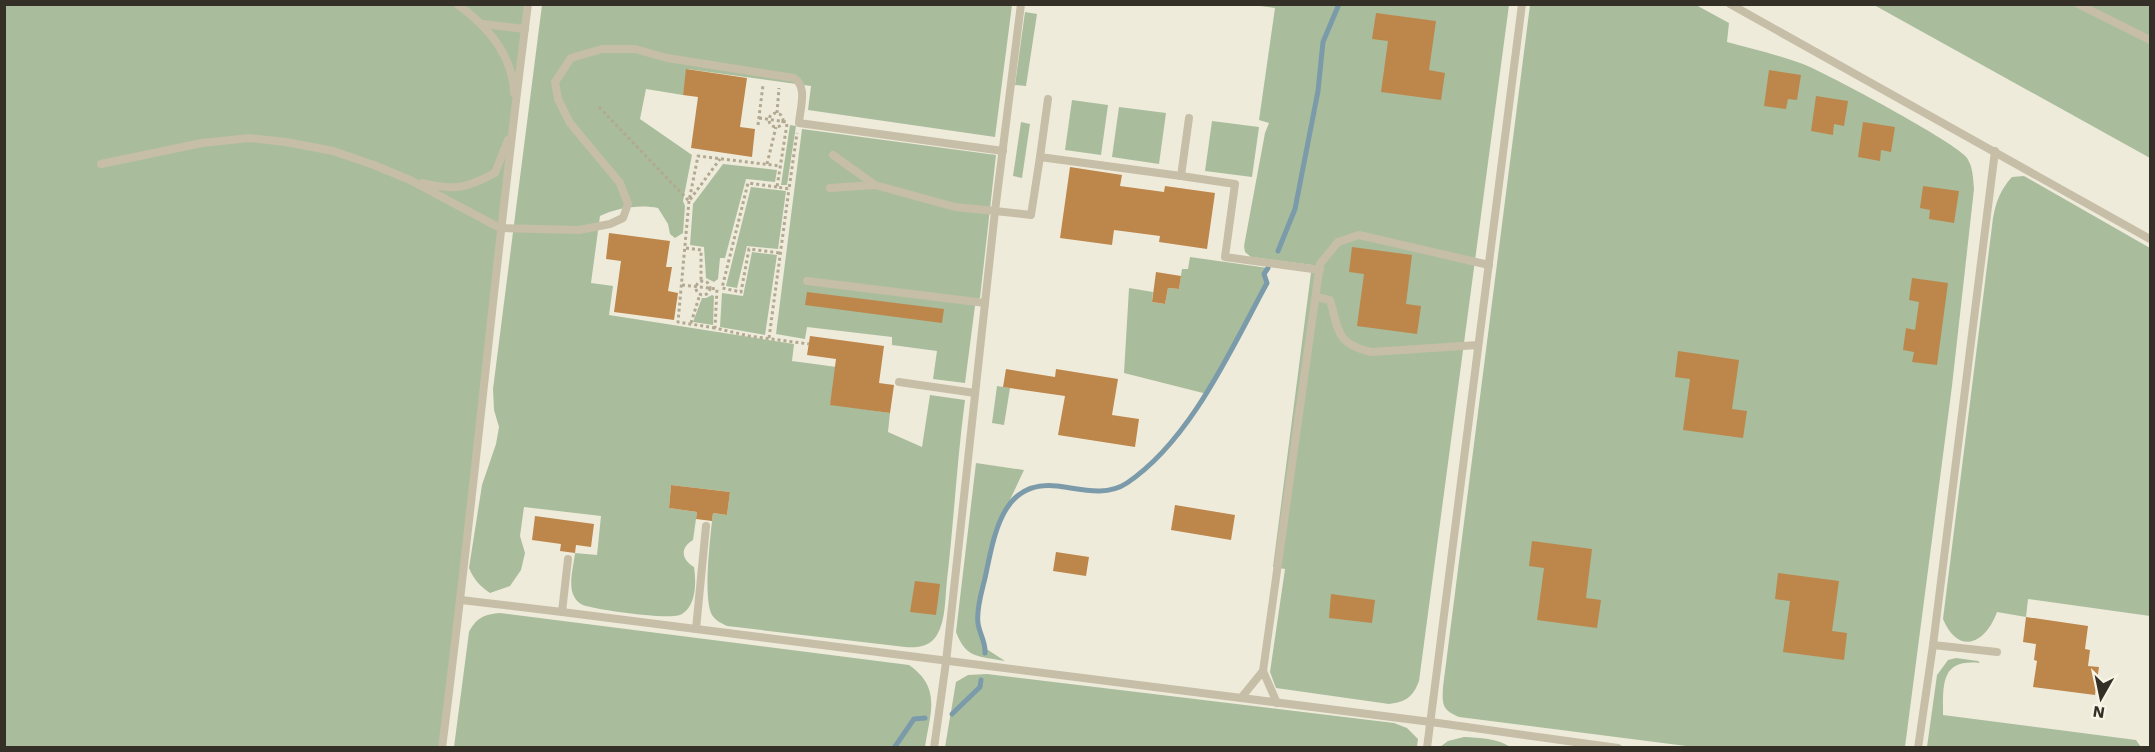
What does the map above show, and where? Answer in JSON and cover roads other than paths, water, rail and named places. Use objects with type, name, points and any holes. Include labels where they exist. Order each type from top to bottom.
[{"type":"lane","points":[[410,180],[443,189],[471,185],[495,173],[506,147],[514,117],[514,87],[507,60],[483,24],[457,4]]},
{"type":"lane","points":[[442,747],[461,600],[500,228],[528,4]]},
{"type":"lane","points":[[934,747],[946,662],[995,211],[1022,4]]},
{"type":"lane","points":[[1428,747],[1522,4]]},
{"type":"lane","points":[[1730,4],[2151,239]]},
{"type":"lane","points":[[2078,4],[2151,40]]},
{"type":"lane","points":[[483,24],[525,29]]},
{"type":"lane","points":[[101,164],[202,143],[250,138],[286,142],[333,151],[374,165],[410,180],[500,228],[579,230],[610,224],[622,218],[628,204],[620,183],[570,123],[558,99],[555,82],[571,58],[602,49],[635,49],[667,58],[794,78],[803,87],[799,123],[1003,151]]},
{"type":"lane","points":[[830,188],[875,185],[955,207],[1031,215],[1048,99]]},
{"type":"lane","points":[[1180,176],[1189,118]]},
{"type":"lane","points":[[1918,747],[1933,645],[1995,151]]},
{"type":"lane","points":[[833,155],[875,185]]},
{"type":"lane","points":[[1040,157],[1235,184],[1225,257],[1320,270]]},
{"type":"lane","points":[[1241,699],[1263,671],[1320,264],[1338,242],[1359,235],[1489,265]]},
{"type":"lane","points":[[807,281],[985,303]]},
{"type":"lane","points":[[1316,297],[1330,300],[1341,338],[1355,348],[1371,352],[1478,345]]},
{"type":"lane","points":[[899,382],[975,393]]},
{"type":"lane","points":[[696,629],[706,526]]},
{"type":"lane","points":[[562,612],[568,559]]},
{"type":"lane","points":[[461,600],[1618,747]]},
{"type":"lane","points":[[1933,645],[1997,652]]},
{"type":"lane","points":[[1263,671],[1277,703]]},
{"type":"lane","points":[[1543,747],[1544,737]]},
{"type":"waterway","points":[[1278,251],[1295,209],[1318,91],[1323,42],[1339,4]]},
{"type":"waterway","points":[[985,653],[978,623],[979,606],[997,529],[1012,501],[1023,492],[1038,486],[1093,491],[1111,490],[1127,483],[1150,465],[1171,443],[1208,392],[1267,283],[1264,274],[1268,268]]},
{"type":"waterway","points":[[952,714],[980,687],[981,680]]},
{"type":"waterway","points":[[894,748],[914,719],[925,718]]}]
